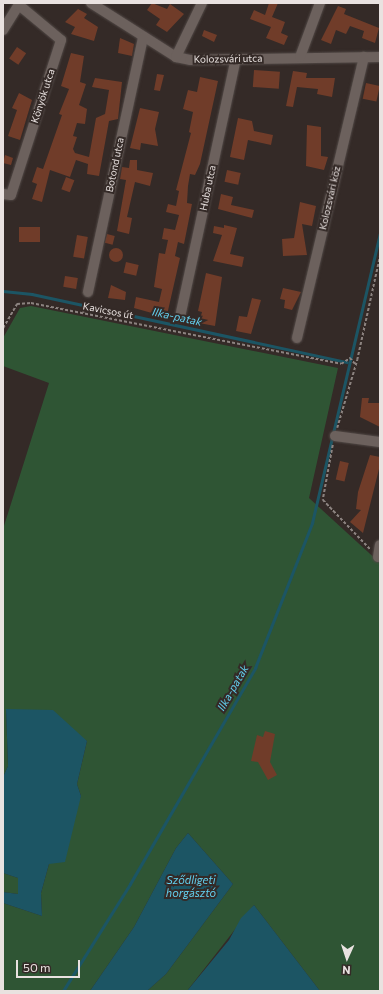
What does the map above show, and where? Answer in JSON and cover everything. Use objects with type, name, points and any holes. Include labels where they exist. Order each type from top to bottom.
[{"type":"street","name":"Kolozsvári utca","points":[[91,3],[176,57],[236,59],[380,57]]},
{"type":"street","points":[[176,57],[202,3]]},
{"type":"street","points":[[300,58],[320,3]]},
{"type":"street","points":[[3,30],[20,4]]},
{"type":"street","name":"Könyök utca","points":[[3,194],[11,195],[61,40],[20,4]]},
{"type":"street","name":"Botond utca","points":[[87,296],[143,37]]},
{"type":"street","name":"Kolozsvári köz","points":[[296,338],[364,57]]},
{"type":"street","name":"Huba utca","points":[[180,317],[236,59]]},
{"type":"street","points":[[335,436],[380,442]]},
{"type":"street","points":[[378,557],[380,545]]},
{"type":"path","points":[[378,557],[323,500],[335,436],[356,365],[380,255]]},
{"type":"path","points":[[83,312],[87,296]]},
{"type":"path","name":"Kavicsos út","points":[[3,328],[17,304],[31,303],[342,364],[348,359],[356,365]]},
{"type":"green space","points":[[31,306],[338,368],[309,498],[380,563],[380,991],[320,991],[254,905],[187,991],[147,991],[166,974],[233,884],[188,833],[176,848],[134,927],[90,991],[3,991],[3,903],[42,916],[41,893],[49,864],[81,796],[77,784],[87,741],[6,709],[8,766],[3,777],[3,529],[49,383],[3,366],[3,338],[20,308]]},
{"type":"green space","points":[[3,873],[18,878],[18,894],[3,892]]},
{"type":"water","points":[[6,709],[53,710],[87,741],[77,784],[81,796],[65,862],[49,864],[41,893],[42,916],[3,903],[3,892],[18,894],[18,878],[3,873],[3,777],[8,766]]},
{"type":"water","name":"Sződligeti horgásztó","points":[[188,833],[233,884],[166,974],[147,991],[90,991],[134,927],[176,848]]},
{"type":"water","points":[[254,905],[320,991],[187,991],[229,940],[241,918]]},
{"type":"building","points":[[152,3],[167,9],[170,4],[184,14],[167,32],[156,25],[160,19],[147,10]]},
{"type":"building","points":[[269,3],[278,3],[272,17],[285,22],[281,33],[288,36],[284,45],[266,38],[271,27],[250,19],[254,10],[265,15]]},
{"type":"building","points":[[338,6],[346,9],[344,14],[379,28],[375,43],[362,38],[364,31],[350,26],[346,34],[336,30],[331,44],[321,40]]},
{"type":"building","points":[[78,9],[87,14],[84,18],[98,27],[94,41],[71,34],[75,27],[65,22]]},
{"type":"building","points":[[204,30],[217,35],[214,42],[202,36]]},
{"type":"building","points":[[120,38],[134,44],[132,56],[118,53]]},
{"type":"building","points":[[17,47],[26,53],[18,65],[9,59]]},
{"type":"building","points":[[71,53],[84,56],[80,82],[86,84],[79,105],[87,109],[85,124],[77,123],[73,136],[77,137],[73,149],[75,153],[89,157],[96,118],[105,114],[109,90],[92,87],[95,78],[122,82],[118,119],[109,121],[99,176],[87,174],[88,164],[76,160],[70,177],[50,170],[42,202],[32,199],[37,184],[32,182],[37,167],[43,169],[62,115],[59,114],[69,89],[61,86]]},
{"type":"building","points":[[254,70],[280,72],[279,89],[253,87]]},
{"type":"building","points":[[293,71],[307,73],[306,78],[335,78],[332,97],[317,94],[318,89],[297,87],[293,107],[286,106]]},
{"type":"building","points":[[157,74],[164,75],[160,91],[154,90]]},
{"type":"building","points":[[200,77],[218,81],[200,164],[195,175],[190,174],[187,203],[192,204],[184,244],[178,242],[175,256],[180,258],[167,315],[159,315],[134,308],[136,297],[159,302],[162,289],[154,287],[159,253],[165,254],[168,240],[162,239],[164,228],[175,230],[179,215],[166,212],[168,204],[176,206],[179,191],[176,190],[191,133],[189,132],[193,112],[183,109],[188,90],[197,92]]},
{"type":"building","points":[[366,83],[380,86],[376,102],[363,99]]},
{"type":"building","points":[[19,93],[32,100],[20,140],[8,136],[17,110],[12,108]]},
{"type":"building","points":[[140,108],[159,112],[155,129],[158,146],[141,143],[140,150],[130,148]]},
{"type":"building","points":[[238,118],[252,121],[254,131],[273,135],[271,145],[248,140],[244,160],[230,157]]},
{"type":"building","points":[[307,125],[321,127],[321,156],[328,157],[324,170],[306,166]]},
{"type":"building","points":[[5,155],[13,158],[11,165],[3,163]]},
{"type":"building","points":[[130,160],[137,160],[137,170],[153,173],[150,186],[135,182],[127,217],[132,218],[129,234],[117,231],[126,180],[120,179],[122,167],[129,168]]},
{"type":"building","points":[[227,170],[241,173],[238,185],[225,182]]},
{"type":"building","points":[[66,177],[74,180],[70,192],[61,189]]},
{"type":"building","points":[[221,194],[233,197],[231,205],[254,210],[252,218],[218,209]]},
{"type":"building","points":[[300,202],[316,206],[312,226],[302,224],[307,255],[283,256],[282,239],[294,238]]},
{"type":"building","points":[[224,225],[237,228],[230,254],[244,257],[242,267],[213,261],[222,235],[213,233],[214,226],[224,228]]},
{"type":"building","points":[[19,227],[40,227],[40,242],[19,242]]},
{"type":"building","points":[[107,234],[115,236],[113,245],[105,243]]},
{"type":"building","points":[[77,235],[88,237],[84,259],[73,257]]},
{"type":"building","points":[[113,248],[119,248],[123,252],[123,258],[119,262],[113,262],[109,258],[109,252]]},
{"type":"building","points":[[126,262],[139,265],[136,276],[124,273]]},
{"type":"building","points":[[206,273],[222,277],[215,326],[199,323],[202,312],[198,311]]},
{"type":"building","points":[[65,276],[78,278],[76,289],[63,287]]},
{"type":"building","points":[[111,285],[126,292],[125,300],[108,298]]},
{"type":"building","points":[[283,288],[301,292],[292,310],[284,308],[285,300],[280,299]]},
{"type":"building","points":[[252,298],[261,300],[251,334],[236,331],[239,316],[247,317]]},
{"type":"building","points":[[362,398],[369,398],[368,403],[380,403],[380,427],[360,417]]},
{"type":"building","points":[[370,455],[380,457],[380,465],[363,533],[350,522],[361,510],[356,509],[358,492]]},
{"type":"building","points":[[340,461],[349,463],[344,482],[336,480]]},
{"type":"building","points":[[265,731],[275,734],[270,762],[277,775],[268,780],[258,762],[251,761],[257,735],[263,737]]},
{"type":"waterway","name":"Ilka-patak","points":[[63,991],[130,884],[255,668],[312,523],[380,233]]},
{"type":"waterway","name":"Ilka-patak","points":[[3,291],[32,294],[347,362]]}]
